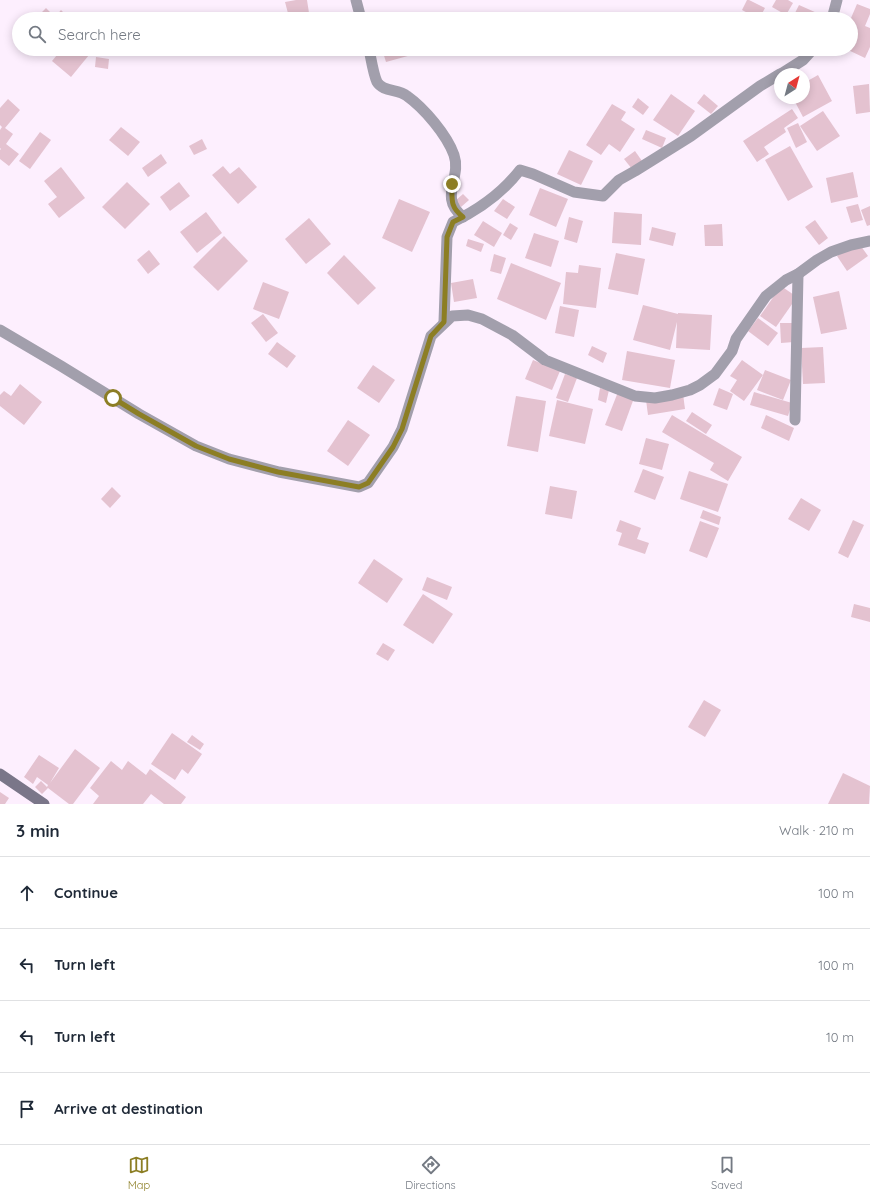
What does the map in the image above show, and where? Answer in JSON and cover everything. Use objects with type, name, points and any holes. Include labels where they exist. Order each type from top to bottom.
[{"type":"main road","points":[[0,774],[44,804]]},
{"type":"street","points":[[356,0],[359,12]]},
{"type":"street","points":[[834,12],[837,0]]},
{"type":"street","points":[[371,56],[377,82],[382,88],[406,95],[432,120],[447,140],[456,163],[452,184],[452,202],[456,211],[463,217]]},
{"type":"street","points":[[790,68],[807,56]]},
{"type":"street","points":[[444,322],[447,237],[453,222],[463,217],[497,193],[511,182],[520,170],[533,174],[574,192],[603,196],[619,180],[691,136],[774,78]]},
{"type":"street","points":[[0,330],[139,414],[196,446],[229,459],[278,472],[359,487],[368,483],[393,447],[402,429],[431,336],[452,316],[468,315],[482,318],[512,335],[545,360],[635,396],[655,398],[690,390],[715,374],[732,351],[736,339],[766,296],[786,280],[798,274],[831,252],[850,245],[870,241]]},
{"type":"street","points":[[795,420],[798,274]]},
{"type":"building","points":[[307,0],[309,12],[288,12],[285,2]]},
{"type":"building","points":[[747,0],[765,8],[763,12],[746,12],[742,10]]},
{"type":"building","points":[[776,0],[788,0],[793,3],[788,12],[781,12],[772,7]]},
{"type":"building","points":[[857,4],[870,9],[870,14],[865,26],[870,28],[870,47],[865,58],[858,55],[858,12],[854,12]]},
{"type":"building","points":[[799,5],[815,12],[796,12]]},
{"type":"building","points":[[46,8],[50,12],[42,12]]},
{"type":"building","points":[[56,56],[88,56],[71,77],[52,61]]},
{"type":"building","points":[[384,56],[408,56],[386,62]]},
{"type":"building","points":[[96,57],[109,59],[108,69],[95,67]]},
{"type":"building","points":[[818,75],[832,101],[803,117],[796,104],[810,104],[810,80]]},
{"type":"building","points":[[869,84],[870,112],[856,114],[853,86]]},
{"type":"building","points":[[671,94],[695,111],[678,136],[653,120]]},
{"type":"building","points":[[704,94],[718,106],[711,114],[697,103]]},
{"type":"building","points":[[638,98],[649,107],[643,115],[632,107]]},
{"type":"building","points":[[8,99],[20,110],[5,128],[13,134],[6,144],[19,154],[9,166],[0,159],[0,130],[2,127],[0,125],[0,108]]},
{"type":"building","points":[[612,104],[626,112],[621,120],[635,129],[620,152],[609,144],[601,155],[586,145]]},
{"type":"building","points":[[792,109],[798,118],[784,128],[786,132],[764,147],[769,154],[757,162],[743,141]]},
{"type":"building","points":[[823,111],[840,136],[817,151],[800,126]]},
{"type":"building","points":[[798,123],[807,142],[796,148],[787,128]]},
{"type":"building","points":[[121,127],[140,142],[128,156],[109,140]]},
{"type":"building","points":[[646,130],[666,138],[662,148],[642,139]]},
{"type":"building","points":[[40,132],[51,140],[30,169],[19,161]]},
{"type":"building","points":[[202,139],[207,149],[194,155],[189,146]]},
{"type":"building","points":[[790,146],[813,187],[788,201],[765,160]]},
{"type":"building","points":[[569,150],[593,161],[581,185],[557,174]]},
{"type":"building","points":[[635,151],[642,161],[632,169],[624,159]]},
{"type":"building","points":[[161,154],[167,163],[148,177],[142,168]]},
{"type":"building","points":[[223,166],[230,174],[239,167],[257,187],[238,204],[212,175]]},
{"type":"building","points":[[61,167],[85,198],[59,218],[48,204],[57,197],[44,181]]},
{"type":"building","points":[[853,172],[858,197],[831,203],[826,178]]},
{"type":"building","points":[[127,182],[150,204],[125,229],[102,207]]},
{"type":"building","points":[[179,182],[190,196],[170,211],[160,197]]},
{"type":"building","points":[[540,188],[568,199],[556,227],[529,215]]},
{"type":"building","points":[[463,194],[469,200],[461,207],[455,201]]},
{"type":"building","points":[[399,199],[430,212],[412,252],[382,238]]},
{"type":"building","points":[[503,199],[515,207],[507,219],[494,211]]},
{"type":"building","points":[[858,204],[863,220],[851,223],[846,207]]},
{"type":"building","points":[[870,206],[870,225],[867,226],[861,210]]},
{"type":"building","points":[[206,212],[222,233],[197,253],[180,232]]},
{"type":"building","points":[[614,212],[642,214],[641,245],[612,243]]},
{"type":"building","points":[[569,217],[583,221],[577,243],[564,239]]},
{"type":"building","points":[[309,218],[331,244],[306,264],[285,239]]},
{"type":"building","points":[[815,220],[828,238],[819,245],[805,227]]},
{"type":"building","points":[[483,221],[502,233],[494,247],[474,235]]},
{"type":"building","points":[[510,223],[518,228],[511,240],[503,235]]},
{"type":"building","points":[[722,224],[723,246],[705,246],[704,225]]},
{"type":"building","points":[[652,227],[676,233],[673,246],[649,240]]},
{"type":"building","points":[[534,233],[559,241],[551,267],[525,258]]},
{"type":"building","points":[[224,236],[248,261],[218,291],[193,267]]},
{"type":"building","points":[[468,239],[484,244],[481,252],[466,246]]},
{"type":"building","points":[[858,242],[868,256],[847,271],[837,256]]},
{"type":"building","points":[[149,250],[160,264],[148,274],[137,260]]},
{"type":"building","points":[[616,253],[645,259],[638,295],[608,289]]},
{"type":"building","points":[[494,254],[506,258],[501,274],[490,271]]},
{"type":"building","points":[[344,255],[376,288],[358,305],[327,273]]},
{"type":"building","points":[[511,263],[561,283],[546,320],[497,299]]},
{"type":"building","points":[[579,265],[601,268],[596,308],[563,304],[566,272],[578,273]]},
{"type":"building","points":[[473,279],[477,298],[454,302],[451,283]]},
{"type":"building","points":[[263,282],[289,292],[279,319],[253,309]]},
{"type":"building","points":[[781,286],[797,297],[776,327],[760,316]]},
{"type":"building","points":[[839,291],[847,329],[821,334],[813,297]]},
{"type":"building","points":[[643,305],[678,314],[712,315],[710,350],[676,348],[677,322],[670,350],[633,340]]},
{"type":"building","points":[[560,306],[579,310],[574,337],[555,333]]},
{"type":"building","points":[[263,314],[278,333],[266,342],[251,323]]},
{"type":"building","points":[[758,318],[778,333],[768,346],[748,331]]},
{"type":"building","points":[[780,323],[794,323],[794,342],[781,343]]},
{"type":"building","points":[[277,342],[296,356],[287,368],[268,354]]},
{"type":"building","points":[[592,346],[607,353],[603,363],[588,355]]},
{"type":"building","points":[[823,347],[825,383],[803,384],[801,348]]},
{"type":"building","points":[[627,351],[675,360],[670,388],[622,380]]},
{"type":"building","points":[[533,360],[560,371],[552,390],[525,379]]},
{"type":"building","points":[[742,360],[763,375],[744,401],[730,391],[737,380],[730,376]]},
{"type":"building","points":[[373,365],[395,380],[379,403],[357,388]]},
{"type":"building","points":[[765,370],[791,380],[783,400],[757,390]]},
{"type":"building","points":[[565,374],[577,378],[568,402],[556,398]]},
{"type":"building","points":[[20,384],[42,402],[24,425],[0,406],[0,395],[4,391],[11,396]]},
{"type":"building","points":[[600,388],[609,390],[606,403],[598,400]]},
{"type":"building","points":[[719,388],[733,394],[727,410],[713,405]]},
{"type":"building","points":[[618,392],[634,398],[622,431],[605,425]]},
{"type":"building","points":[[754,392],[792,403],[788,416],[750,405]]},
{"type":"building","points":[[683,394],[685,409],[648,415],[646,400]]},
{"type":"building","points":[[516,396],[546,401],[538,452],[507,446]]},
{"type":"building","points":[[557,400],[593,409],[585,444],[549,436]]},
{"type":"building","points":[[692,412],[712,425],[706,434],[686,421]]},
{"type":"building","points":[[672,415],[742,457],[728,481],[710,470],[714,463],[662,432]]},
{"type":"building","points":[[766,415],[794,428],[789,441],[761,428]]},
{"type":"building","points":[[348,420],[370,435],[348,466],[327,451]]},
{"type":"building","points":[[646,438],[669,444],[662,470],[639,464]]},
{"type":"building","points":[[643,469],[664,477],[655,500],[634,492]]},
{"type":"building","points":[[689,471],[728,484],[718,512],[680,499]]},
{"type":"building","points":[[550,486],[577,491],[572,519],[545,514]]},
{"type":"building","points":[[112,487],[121,496],[110,508],[101,499]]},
{"type":"building","points":[[801,498],[821,510],[809,531],[788,519]]},
{"type":"building","points":[[703,510],[721,517],[719,525],[700,518]]},
{"type":"building","points":[[620,520],[641,528],[637,539],[649,543],[645,554],[618,545],[622,533],[616,531]]},
{"type":"building","points":[[853,520],[864,525],[848,558],[838,553]]},
{"type":"building","points":[[700,521],[719,528],[707,558],[689,551]]},
{"type":"building","points":[[374,559],[403,579],[387,603],[358,583]]},
{"type":"building","points":[[427,577],[452,587],[447,600],[422,590]]},
{"type":"building","points":[[423,594],[453,614],[433,644],[403,625]]},
{"type":"building","points":[[854,604],[870,608],[870,622],[851,617]]},
{"type":"building","points":[[383,643],[395,650],[388,661],[376,654]]},
{"type":"building","points":[[704,700],[721,710],[705,737],[688,727]]},
{"type":"building","points":[[172,733],[202,754],[188,774],[182,769],[175,780],[151,764]]},
{"type":"building","points":[[192,735],[204,744],[200,750],[187,742]]},
{"type":"building","points":[[75,749],[100,768],[73,804],[69,804],[48,788],[42,794],[35,787],[41,781],[47,787],[48,785],[37,777],[33,784],[24,777],[39,755],[59,768],[50,783]]},
{"type":"building","points":[[111,761],[122,770],[128,761],[146,775],[150,769],[186,797],[181,804],[164,804],[151,794],[143,804],[93,804],[99,796],[90,788]]},
{"type":"building","points":[[843,773],[870,786],[869,804],[828,804]]},
{"type":"building","points":[[0,792],[9,798],[5,804],[0,804]]},
{"type":"route","points":[[113,398],[196,446],[229,459],[278,472],[359,487],[368,483],[393,447],[402,429],[431,336],[444,322],[447,237],[453,222],[463,217],[456,211],[452,202],[452,184]]}]
